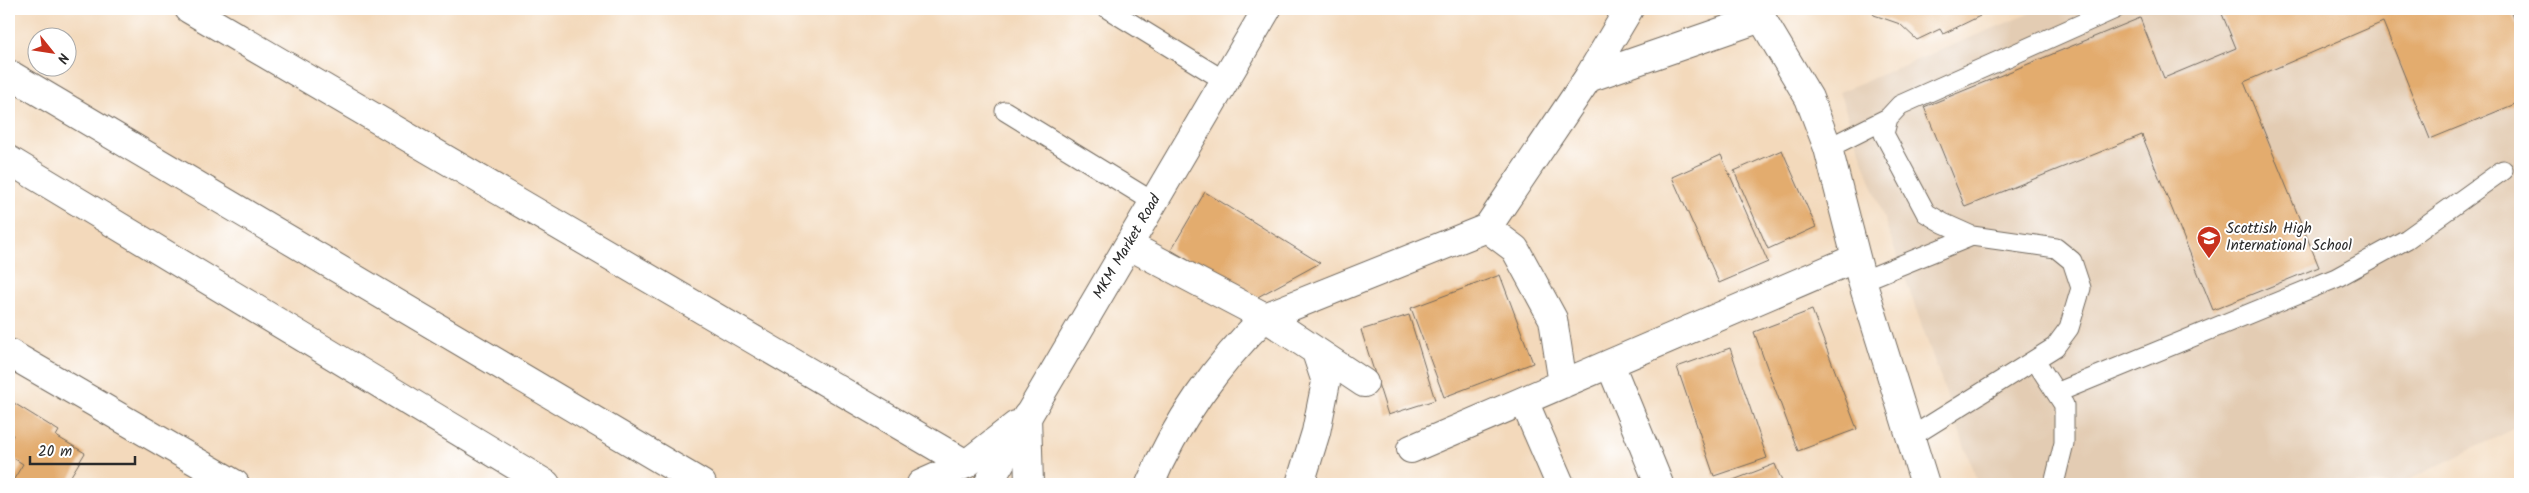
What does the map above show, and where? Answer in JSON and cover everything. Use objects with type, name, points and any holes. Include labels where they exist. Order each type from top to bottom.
[{"type":"street","points":[[189,9],[966,464]]},
{"type":"street","name":"MKM Market Road","points":[[988,484],[1130,246],[1267,9]]},
{"type":"street","points":[[1150,484],[1198,398],[1235,346],[1265,317],[1487,228],[1588,78],[1629,9]]},
{"type":"street","points":[[1588,78],[1759,14],[1809,98],[1828,148],[1859,270],[1925,484]]},
{"type":"street","points":[[9,74],[702,484]]},
{"type":"street","points":[[9,160],[546,484]]},
{"type":"street","points":[[1487,228],[1515,249],[1553,319],[1563,384]]},
{"type":"street","points":[[1130,246],[1265,317],[1364,383]]},
{"type":"street","points":[[1411,449],[1610,364],[1859,270]]},
{"type":"street","points":[[1300,484],[1316,432],[1326,382],[1316,352]]},
{"type":"street","points":[[9,353],[235,484]]},
{"type":"street","points":[[1610,364],[1659,484]]},
{"type":"street","points":[[1524,401],[1560,484]]},
{"type":"street","points":[[920,484],[966,464],[1027,416]]},
{"type":"street","points":[[1027,416],[1029,484]]},
{"type":"lane","points":[[1108,9],[1225,81]]},
{"type":"lane","points":[[1828,148],[1888,118],[1900,105],[2115,9]]},
{"type":"lane","points":[[1005,111],[1155,203]]},
{"type":"lane","points":[[1888,118],[1884,134],[1926,213],[1942,223],[1972,236],[2056,248],[2072,261],[2081,288],[2069,328],[2055,347],[1912,437]]},
{"type":"lane","points":[[2056,393],[2336,278],[2406,239],[2503,170]]},
{"type":"lane","points":[[1859,270],[1972,236]]},
{"type":"lane","points":[[2035,360],[2064,405],[2064,443],[2054,484]]},
{"type":"shaded area","name":"Scottish High International School","points":[[2040,9],[2520,9],[2520,426],[2400,484],[1978,484],[1839,92]]},
{"type":"building","points":[[1870,9],[1976,9],[1980,16],[1943,34],[1940,29],[1917,40],[1900,24],[1874,15]]},
{"type":"building","points":[[2220,9],[2510,9],[2520,35],[2520,102],[2430,139],[2383,22],[2244,82],[2319,267],[2213,310],[2142,135],[1965,207],[1924,107],[2140,18],[2164,78],[2236,48]]},
{"type":"building","points":[[1782,150],[1816,227],[1768,249],[1734,171]]},
{"type":"building","points":[[1721,155],[1768,262],[1719,283],[1672,177]]},
{"type":"building","points":[[1205,192],[1320,263],[1254,299],[1171,250]]},
{"type":"building","points":[[1500,275],[1533,363],[1444,397],[1411,308]]},
{"type":"building","points":[[1812,310],[1857,429],[1798,451],[1754,332]]},
{"type":"building","points":[[1409,315],[1435,400],[1388,415],[1361,330]]},
{"type":"building","points":[[1730,348],[1767,458],[1714,476],[1677,367]]},
{"type":"building","points":[[9,400],[59,431],[56,436],[85,453],[66,484],[11,484],[23,464],[9,455],[9,443],[13,435],[9,432]]},
{"type":"building","points":[[1775,464],[1783,484],[1723,484]]},
{"type":"place","name":"Scottish High International School","points":[[2209,259]]}]
